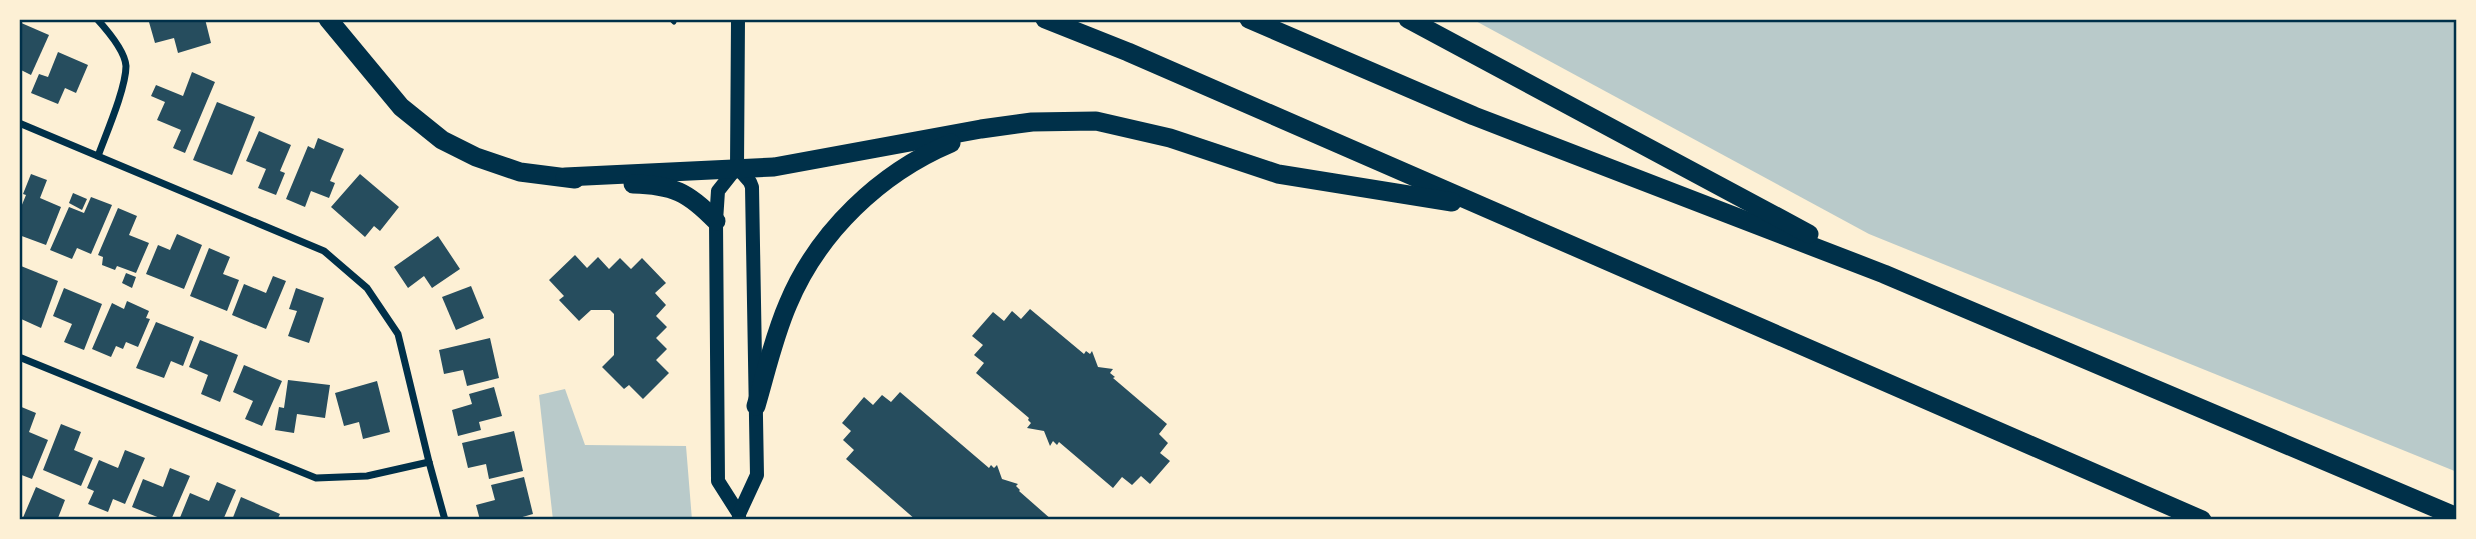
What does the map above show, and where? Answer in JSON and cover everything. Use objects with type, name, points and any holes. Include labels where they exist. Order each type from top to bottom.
[{"type":"highway","points":[[328,19],[401,107],[442,139],[476,157],[520,172],[596,184],[653,185],[676,189],[695,199],[716,221]]},
{"type":"highway","points":[[1045,19],[1128,52],[2202,520]]},
{"type":"highway","points":[[1249,19],[1474,116],[1884,274],[2457,517]]},
{"type":"highway","points":[[1408,19],[1884,274]]},
{"type":"highway","points":[[565,177],[774,167],[982,129],[1032,122],[1096,121],[1170,138],[1278,174],[1481,207]]},
{"type":"highway","points":[[756,406],[788,304],[810,262],[844,216],[886,180],[926,153],[982,129]]},
{"type":"main road","points":[[738,19],[737,167],[718,191],[716,221],[718,481],[739,517]]},
{"type":"main road","points":[[737,167],[752,187],[757,475],[739,517]]},
{"type":"street","points":[[97,19],[114,40],[126,65],[118,101],[98,156]]},
{"type":"street","points":[[19,123],[324,251],[367,288],[398,334],[445,520]]},
{"type":"street","points":[[19,357],[316,478],[367,476],[429,462]]},
{"type":"shaded area","points":[[1472,19],[2457,19],[2457,472],[1869,234]]},
{"type":"shaded area","points":[[565,389],[585,445],[686,446],[692,520],[553,520],[539,395]]},
{"type":"building","points":[[158,19],[205,19],[211,43],[178,53],[174,38],[155,43],[149,22]]},
{"type":"building","points":[[19,22],[49,35],[31,75],[19,69]]},
{"type":"building","points":[[58,52],[88,65],[76,93],[65,88],[58,104],[31,93],[39,74],[48,77]]},
{"type":"building","points":[[192,72],[215,82],[185,153],[173,148],[181,130],[157,120],[165,102],[151,96],[156,85],[183,96]]},
{"type":"building","points":[[217,102],[255,117],[232,175],[193,160]]},
{"type":"building","points":[[259,131],[291,145],[280,171],[285,173],[276,195],[258,188],[266,169],[246,161]]},
{"type":"building","points":[[318,138],[344,149],[330,181],[335,183],[329,198],[311,191],[305,207],[286,199],[308,146],[314,149]]},
{"type":"building","points":[[31,174],[47,180],[40,198],[61,207],[46,245],[19,235],[19,212]]},
{"type":"building","points":[[360,174],[399,207],[380,231],[374,226],[365,237],[331,207]]},
{"type":"building","points":[[73,193],[87,199],[82,210],[69,203]]},
{"type":"building","points":[[91,197],[112,205],[91,254],[77,248],[72,259],[50,250],[69,207],[84,213]]},
{"type":"building","points":[[118,208],[137,216],[129,235],[149,243],[136,273],[117,266],[115,270],[102,265],[103,257],[98,255]]},
{"type":"building","points":[[177,234],[202,245],[184,289],[146,274],[158,245],[170,250]]},
{"type":"building","points":[[438,236],[460,269],[432,288],[424,276],[408,288],[394,267]]},
{"type":"building","points":[[209,248],[230,257],[223,274],[239,280],[227,311],[190,296]]},
{"type":"building","points":[[575,255],[587,268],[598,257],[609,269],[620,258],[631,269],[642,258],[666,283],[655,293],[666,305],[656,316],[667,327],[656,338],[667,349],[656,360],[669,373],[643,399],[629,385],[624,389],[602,367],[614,355],[614,314],[610,310],[591,310],[579,321],[559,300],[564,296],[549,280]]},
{"type":"building","points":[[21,266],[58,281],[41,328],[19,318]]},
{"type":"building","points":[[126,273],[136,277],[132,288],[122,283]]},
{"type":"building","points":[[273,276],[286,281],[266,329],[232,315],[244,284],[266,293]]},
{"type":"building","points":[[471,286],[484,318],[456,330],[442,297]]},
{"type":"building","points":[[64,288],[102,304],[84,350],[64,342],[72,324],[53,316]]},
{"type":"building","points":[[296,288],[324,298],[309,343],[288,336],[297,311],[289,309]]},
{"type":"building","points":[[127,301],[149,311],[146,318],[150,319],[138,347],[126,342],[123,349],[116,346],[111,357],[92,349],[112,303],[124,309]]},
{"type":"building","points":[[1030,309],[1084,354],[1086,351],[1090,354],[1092,351],[1098,367],[1113,369],[1110,373],[1115,377],[1113,378],[1167,424],[1159,434],[1168,443],[1160,453],[1170,461],[1150,484],[1141,476],[1132,485],[1122,477],[1113,488],[1059,442],[1057,445],[1053,441],[1050,446],[1044,431],[1027,428],[1031,423],[1029,418],[976,373],[984,363],[974,355],[983,345],[972,336],[993,312],[1004,321],[1012,311],[1021,319]]},
{"type":"building","points":[[156,322],[194,337],[183,366],[171,361],[164,378],[136,368]]},
{"type":"building","points":[[490,338],[499,378],[467,386],[463,370],[444,374],[439,350]]},
{"type":"building","points":[[200,340],[238,355],[220,402],[201,394],[208,375],[189,367]]},
{"type":"building","points":[[244,365],[282,381],[262,426],[245,419],[253,401],[233,392]]},
{"type":"building","points":[[288,380],[330,385],[325,418],[297,414],[294,433],[275,430],[279,407],[284,408]]},
{"type":"building","points":[[377,381],[390,432],[363,439],[359,422],[344,426],[335,393]]},
{"type":"building","points":[[494,387],[502,416],[479,422],[481,430],[458,436],[452,410],[472,404],[469,394]]},
{"type":"building","points":[[900,392],[989,468],[991,465],[994,468],[997,465],[1002,479],[1018,484],[1016,486],[1019,491],[1052,520],[916,520],[846,459],[854,450],[843,440],[851,431],[842,423],[864,397],[873,405],[882,395],[891,402]]},
{"type":"building","points":[[19,406],[36,413],[29,432],[48,440],[32,479],[19,474]]},
{"type":"building","points":[[61,424],[81,432],[74,450],[93,458],[81,486],[43,470]]},
{"type":"building","points":[[514,431],[523,471],[489,479],[486,464],[468,468],[462,443]]},
{"type":"building","points":[[125,450],[145,458],[125,504],[113,499],[108,512],[88,504],[94,491],[87,488],[99,460],[118,468]]},
{"type":"building","points":[[170,468],[190,476],[171,520],[132,507],[143,479],[163,487]]},
{"type":"building","points":[[524,477],[533,514],[512,520],[480,520],[476,505],[495,500],[491,485]]},
{"type":"building","points":[[217,482],[236,490],[223,520],[179,520],[190,493],[209,501]]},
{"type":"building","points":[[36,487],[65,500],[58,518],[62,520],[22,520]]},
{"type":"building","points":[[241,497],[280,514],[277,520],[232,520]]}]
